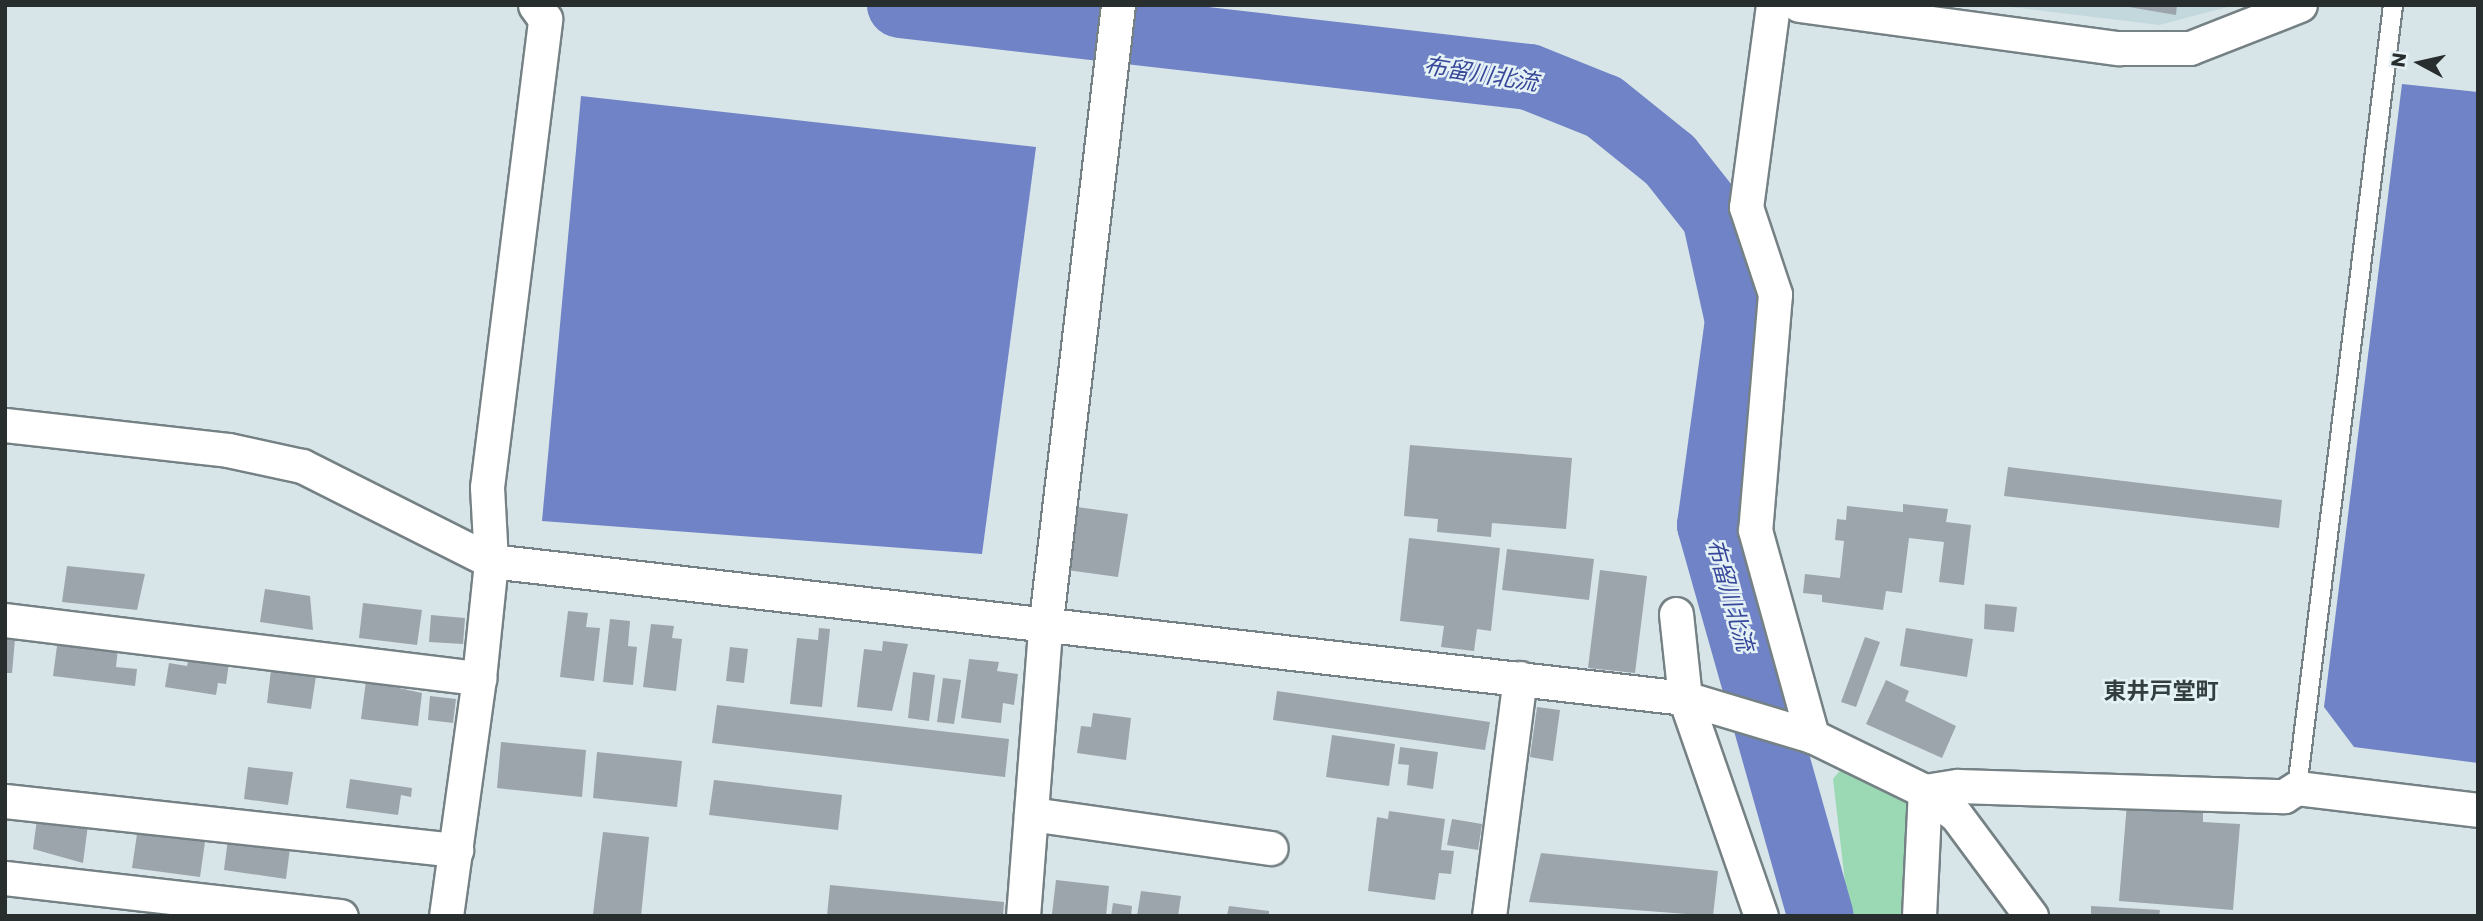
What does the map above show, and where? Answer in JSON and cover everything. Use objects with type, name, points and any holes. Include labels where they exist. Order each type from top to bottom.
[{"type":"street","points":[[1023,916],[1045,629],[1118,5]]},
{"type":"street","points":[[1773,5],[1746,207],[1775,294],[1755,530],[1803,734]]},
{"type":"street","points":[[1799,5],[2119,48],[2190,48],[2300,5]]},
{"type":"street","points":[[446,916],[479,678],[491,561],[487,487],[545,19],[535,7]]},
{"type":"street","points":[[5,425],[228,450],[302,466],[491,561],[1045,629],[1520,678],[1685,698],[1717,712],[1803,734],[1925,791],[1956,815],[2031,916]]},
{"type":"street","points":[[1676,614],[1685,698],[1761,916]]},
{"type":"street","points":[[5,620],[479,678]]},
{"type":"street","points":[[1489,916],[1520,678]]},
{"type":"street","points":[[1925,791],[1958,786],[2284,796],[2297,788],[2478,810]]},
{"type":"street","points":[[1919,916],[1925,791]]},
{"type":"street","points":[[5,801],[456,850]]},
{"type":"street","points":[[1031,814],[1271,848]]},
{"type":"street","points":[[5,878],[341,916]]},
{"type":"lane","points":[[2297,788],[2393,5]]},
{"type":"shaded area","points":[[1994,5],[2235,5],[2159,25]]},
{"type":"green space","points":[[1842,768],[1910,805],[1902,916],[1849,916],[1833,779]]},
{"type":"water","points":[[2402,84],[2478,92],[2478,763],[2354,747],[2324,707]]},
{"type":"water","points":[[581,96],[1036,147],[982,554],[542,521]]},
{"type":"building","points":[[2117,5],[2177,5],[2176,15]]},
{"type":"building","points":[[1410,445],[1572,458],[1566,529],[1492,523],[1491,537],[1437,532],[1438,519],[1404,516]]},
{"type":"building","points":[[2008,467],[2282,500],[2279,528],[2004,496]]},
{"type":"building","points":[[1903,504],[1948,509],[1946,522],[1971,525],[1964,585],[1939,582],[1944,542],[1909,538],[1902,593],[1886,591],[1883,610],[1822,602],[1822,595],[1803,593],[1805,574],[1840,578],[1844,541],[1835,540],[1837,519],[1846,520],[1847,506],[1903,512]]},
{"type":"building","points":[[1077,507],[1128,514],[1118,577],[1067,570]]},
{"type":"building","points":[[1409,538],[1500,548],[1491,631],[1477,629],[1474,651],[1441,647],[1444,626],[1400,621]]},
{"type":"building","points":[[1507,549],[1594,559],[1589,600],[1502,590]]},
{"type":"building","points":[[67,566],[145,574],[137,610],[62,602]]},
{"type":"building","points":[[1600,570],[1647,576],[1635,673],[1588,668]]},
{"type":"building","points":[[265,589],[310,596],[313,630],[260,622]]},
{"type":"building","points":[[363,603],[422,610],[417,645],[359,638]]},
{"type":"building","points":[[1985,604],[2017,607],[2014,632],[1984,629]]},
{"type":"building","points":[[568,611],[588,613],[586,627],[600,628],[594,681],[560,677]]},
{"type":"building","points":[[431,615],[465,618],[463,644],[429,642]]},
{"type":"building","points":[[610,619],[630,621],[628,646],[637,647],[633,685],[603,682]]},
{"type":"building","points":[[651,624],[674,626],[672,638],[682,639],[676,691],[643,687]]},
{"type":"building","points":[[819,628],[830,629],[822,707],[790,704],[797,638],[818,640]]},
{"type":"building","points":[[1906,628],[1973,639],[1967,677],[1900,666]]},
{"type":"building","points":[[1865,637],[1880,642],[1856,707],[1841,702]]},
{"type":"building","points":[[5,638],[15,639],[12,673],[5,673]]},
{"type":"building","points":[[883,641],[908,644],[892,711],[857,707],[864,649],[882,651]]},
{"type":"building","points":[[73,643],[118,649],[116,667],[137,669],[135,686],[53,676],[57,646]]},
{"type":"building","points":[[730,647],[748,649],[744,683],[726,681]]},
{"type":"building","points":[[189,657],[229,663],[226,684],[218,683],[216,695],[165,687],[169,663],[187,666]]},
{"type":"building","points":[[969,659],[999,662],[997,671],[1018,674],[1014,705],[1003,703],[1001,723],[961,718]]},
{"type":"building","points":[[271,670],[316,676],[311,709],[267,703]]},
{"type":"building","points":[[913,672],[935,675],[929,721],[908,718]]},
{"type":"building","points":[[943,678],[961,680],[954,724],[937,722]]},
{"type":"building","points":[[1886,680],[1909,691],[1905,701],[1956,726],[1942,758],[1866,724]]},
{"type":"building","points":[[366,681],[422,693],[418,726],[361,719]]},
{"type":"building","points":[[1277,691],[1490,722],[1485,750],[1273,720]]},
{"type":"building","points":[[430,696],[456,699],[453,723],[428,720]]},
{"type":"building","points":[[717,705],[1009,739],[1005,777],[712,743]]},
{"type":"building","points":[[1537,707],[1560,710],[1553,761],[1530,757]]},
{"type":"building","points":[[1093,713],[1131,718],[1126,760],[1077,753],[1081,726],[1091,727]]},
{"type":"building","points":[[1332,735],[1395,744],[1389,786],[1326,777]]},
{"type":"building","points":[[501,742],[586,750],[582,797],[497,788]]},
{"type":"building","points":[[1400,747],[1438,752],[1433,789],[1407,785],[1409,765],[1398,764]]},
{"type":"building","points":[[597,752],[682,761],[677,807],[593,798]]},
{"type":"building","points":[[248,767],[293,772],[288,805],[244,799]]},
{"type":"building","points":[[350,779],[412,788],[411,797],[401,795],[398,815],[346,808]]},
{"type":"building","points":[[714,780],[842,795],[838,830],[709,815]]},
{"type":"building","points":[[2127,803],[2203,809],[2203,822],[2240,824],[2233,910],[2119,901]]},
{"type":"building","points":[[1389,811],[1445,819],[1441,850],[1454,851],[1451,874],[1439,873],[1435,900],[1368,891],[1377,817],[1388,819]]},
{"type":"building","points":[[37,819],[88,825],[83,863],[33,849]]},
{"type":"building","points":[[1452,819],[1482,824],[1478,850],[1447,845]]},
{"type":"building","points":[[603,832],[649,837],[641,916],[593,914]]},
{"type":"building","points":[[137,834],[205,842],[200,877],[132,868]]},
{"type":"building","points":[[228,839],[290,848],[286,879],[224,870]]},
{"type":"building","points":[[1541,853],[1718,871],[1713,916],[1529,902]]},
{"type":"building","points":[[1056,880],[1109,886],[1106,916],[1052,914]]},
{"type":"building","points":[[830,885],[1004,902],[1003,916],[827,916]]},
{"type":"building","points":[[1141,891],[1181,896],[1178,916],[1137,916]]},
{"type":"building","points":[[1113,903],[1132,906],[1131,916],[1111,916]]},
{"type":"building","points":[[1229,906],[1269,911],[1269,916],[1227,916]]},
{"type":"building","points":[[2091,906],[2160,910],[2159,916],[2091,916]]},
{"type":"waterway","name":"布留川北流","points":[[900,5],[1529,77],[1604,107],[1670,160],[1715,217],[1738,321],[1710,525],[1821,916]]},
{"type":"district","name":"東井戸堂町","points":[[2161,691]]}]
